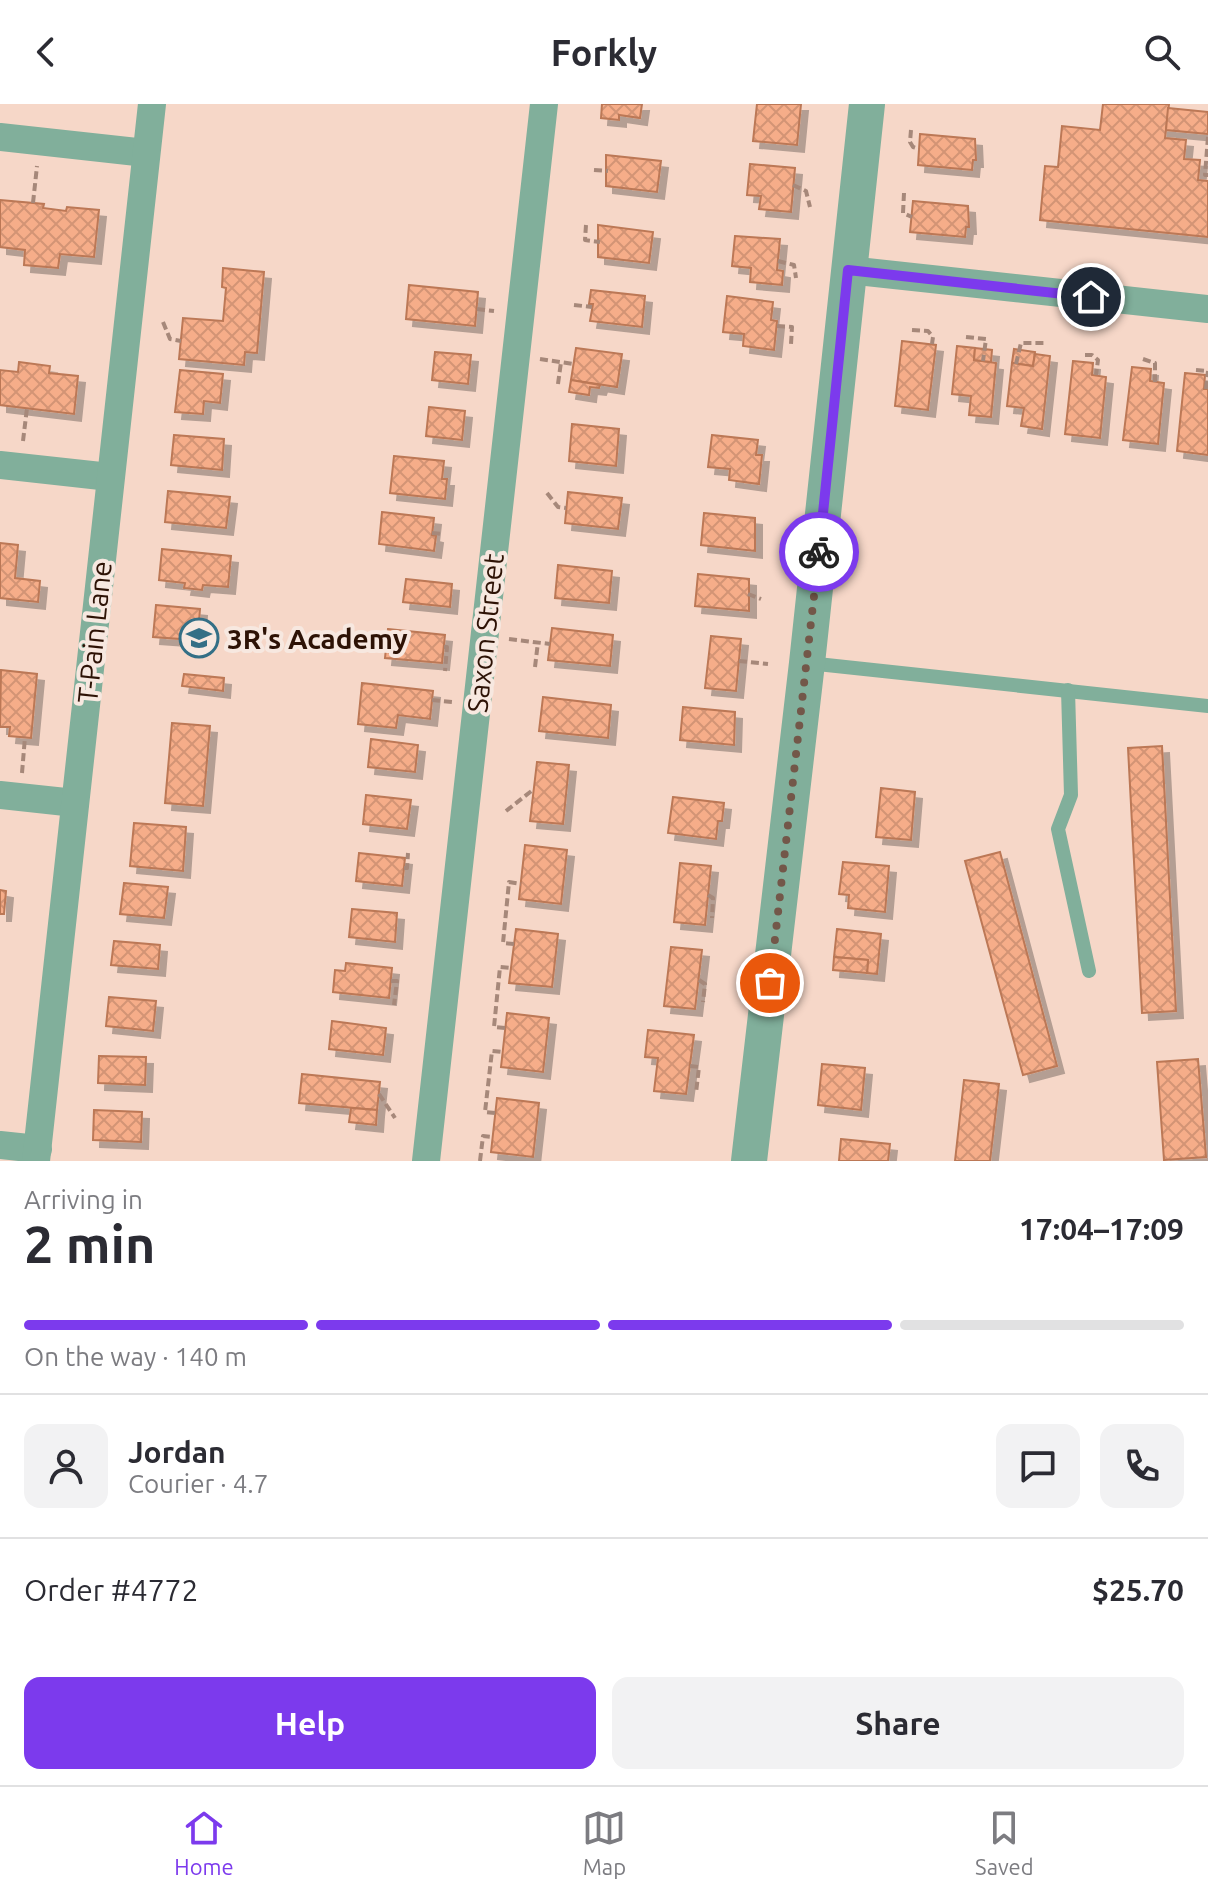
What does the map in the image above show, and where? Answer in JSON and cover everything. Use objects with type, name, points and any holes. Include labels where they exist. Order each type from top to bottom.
[{"type":"street","name":"T-Pain Lane","points":[[37,1155],[152,104]]},
{"type":"street","name":"Saxon Street","points":[[426,1161],[544,104]]},
{"type":"street","points":[[749,1161],[867,104]]},
{"type":"street","points":[[0,137],[146,153]]},
{"type":"street","points":[[848,270],[1208,309]]},
{"type":"street","points":[[10,466],[110,477]]},
{"type":"street","points":[[11,787],[75,803]]},
{"type":"street","points":[[0,1145],[37,1155]]},
{"type":"lane","points":[[538,104],[544,104]]},
{"type":"lane","points":[[807,663],[1208,706]]},
{"type":"lane","points":[[1068,690],[1071,795],[1058,829],[1089,971]]},
{"type":"path","points":[[911,130],[910,142],[919,149]]},
{"type":"path","points":[[1208,137],[1205,175],[1208,175]]},
{"type":"path","points":[[33,203],[38,160]]},
{"type":"path","points":[[594,170],[608,171]]},
{"type":"path","points":[[793,185],[806,191],[810,207]]},
{"type":"path","points":[[904,193],[902,211],[904,215],[912,217]]},
{"type":"path","points":[[586,225],[585,240],[600,242]]},
{"type":"path","points":[[778,261],[794,265],[796,278]]},
{"type":"path","points":[[574,305],[592,307]]},
{"type":"path","points":[[477,309],[501,312]]},
{"type":"path","points":[[163,322],[170,339],[181,341]]},
{"type":"path","points":[[777,326],[792,327],[791,344]]},
{"type":"path","points":[[912,330],[928,331],[933,337],[932,344]]},
{"type":"path","points":[[966,337],[986,339],[983,361]]},
{"type":"path","points":[[1016,364],[1021,343],[1044,343]]},
{"type":"path","points":[[1085,355],[1095,356],[1098,360],[1096,375]]},
{"type":"path","points":[[539,359],[573,364]]},
{"type":"path","points":[[1143,359],[1155,363],[1155,382]]},
{"type":"path","points":[[558,384],[561,362]]},
{"type":"path","points":[[1196,370],[1208,371],[1206,389]]},
{"type":"path","points":[[10,466],[27,408]]},
{"type":"path","points":[[547,493],[558,507],[566,508]]},
{"type":"path","points":[[432,533],[443,534]]},
{"type":"path","points":[[748,594],[761,599]]},
{"type":"path","points":[[508,639],[550,644]]},
{"type":"path","points":[[535,667],[538,642]]},
{"type":"path","points":[[444,647],[447,647],[445,671]]},
{"type":"path","points":[[739,661],[768,664]]},
{"type":"path","points":[[432,700],[456,703]]},
{"type":"path","points":[[11,787],[25,737]]},
{"type":"path","points":[[506,811],[534,789]]},
{"type":"path","points":[[404,868],[407,868],[408,853]]},
{"type":"path","points":[[514,944],[503,943],[509,882],[521,884]]},
{"type":"path","points":[[708,895],[713,898],[712,918]]},
{"type":"path","points":[[505,1028],[494,1027],[497,996],[500,967],[511,968]]},
{"type":"path","points":[[699,980],[705,984],[703,1002]]},
{"type":"path","points":[[391,981],[397,981],[394,1005]]},
{"type":"path","points":[[495,1113],[485,1112],[492,1051],[502,1052]]},
{"type":"path","points":[[690,1066],[699,1067],[696,1093]]},
{"type":"path","points":[[379,1094],[395,1118]]},
{"type":"path","points":[[480,1161],[483,1136],[493,1137]]},
{"type":"building","points":[[602,104],[642,104],[640,118],[619,115],[619,120],[601,118]]},
{"type":"building","points":[[757,104],[801,104],[797,145],[753,141]]},
{"type":"building","points":[[1103,104],[1169,104],[1165,138],[1186,140],[1184,159],[1200,160],[1198,180],[1208,181],[1208,237],[1040,220],[1045,166],[1058,167],[1062,126],[1100,130]]},
{"type":"building","points":[[1168,108],[1208,112],[1208,134],[1166,130]]},
{"type":"building","points":[[920,134],[975,139],[976,160],[973,160],[972,170],[918,165]]},
{"type":"building","points":[[606,155],[661,161],[657,192],[606,186]]},
{"type":"building","points":[[750,164],[795,168],[791,212],[759,209],[761,196],[747,195]]},
{"type":"building","points":[[0,200],[44,204],[43,208],[66,211],[67,207],[99,210],[94,257],[60,254],[58,268],[24,265],[25,250],[0,247]]},
{"type":"building","points":[[913,201],[968,206],[969,227],[966,227],[965,237],[910,232]]},
{"type":"building","points":[[598,225],[653,232],[649,263],[598,257]]},
{"type":"building","points":[[735,236],[780,239],[777,270],[783,271],[782,285],[750,282],[751,268],[732,266]]},
{"type":"building","points":[[223,268],[264,272],[257,353],[245,352],[244,365],[179,359],[183,318],[223,321],[226,288],[222,287]]},
{"type":"building","points":[[409,285],[478,292],[475,326],[406,319]]},
{"type":"building","points":[[591,290],[645,296],[642,327],[590,321],[593,304],[589,304]]},
{"type":"building","points":[[727,296],[773,302],[771,320],[777,321],[774,350],[743,346],[744,334],[723,332]]},
{"type":"building","points":[[902,341],[936,345],[928,410],[895,406]]},
{"type":"building","points":[[957,346],[975,348],[974,360],[996,363],[991,417],[969,415],[971,396],[952,394]]},
{"type":"building","points":[[576,348],[622,354],[617,387],[571,380]]},
{"type":"building","points":[[975,348],[992,350],[991,362],[974,360]]},
{"type":"building","points":[[1014,349],[1035,352],[1033,366],[1012,363]]},
{"type":"building","points":[[435,352],[471,355],[468,384],[432,380]]},
{"type":"building","points":[[1035,354],[1050,356],[1042,429],[1021,426],[1024,408],[1007,406],[1012,363],[1033,366]]},
{"type":"building","points":[[1073,361],[1093,363],[1092,375],[1106,377],[1100,438],[1065,434]]},
{"type":"building","points":[[19,362],[50,366],[49,373],[78,376],[74,414],[0,405],[0,370],[18,372]]},
{"type":"building","points":[[1132,367],[1151,369],[1150,381],[1164,383],[1158,444],[1123,440]]},
{"type":"building","points":[[180,370],[223,374],[220,403],[204,401],[203,414],[175,412]]},
{"type":"building","points":[[1185,373],[1205,375],[1204,389],[1208,389],[1208,455],[1177,451]]},
{"type":"building","points":[[571,380],[600,385],[599,388],[590,387],[589,395],[569,392]]},
{"type":"building","points":[[429,407],[465,411],[462,440],[426,436]]},
{"type":"building","points":[[572,424],[619,429],[616,466],[569,461]]},
{"type":"building","points":[[174,435],[224,439],[222,470],[171,465]]},
{"type":"building","points":[[712,435],[758,440],[756,455],[762,455],[759,484],[729,480],[730,469],[708,467]]},
{"type":"building","points":[[394,456],[444,461],[442,479],[447,479],[445,499],[390,493]]},
{"type":"building","points":[[168,491],[230,497],[226,528],[165,522]]},
{"type":"building","points":[[568,492],[622,498],[618,529],[565,523]]},
{"type":"building","points":[[382,512],[434,518],[434,551],[379,544]]},
{"type":"building","points":[[704,513],[755,518],[755,551],[701,545]]},
{"type":"building","points":[[0,543],[18,545],[15,578],[40,581],[38,602],[0,598]]},
{"type":"building","points":[[162,549],[231,556],[228,587],[203,585],[202,590],[184,588],[185,583],[159,580]]},
{"type":"building","points":[[558,565],[612,571],[609,603],[555,598]]},
{"type":"building","points":[[698,574],[749,579],[749,611],[695,606]]},
{"type":"building","points":[[406,579],[452,584],[450,607],[403,602]]},
{"type":"building","points":[[156,605],[200,609],[197,646],[180,644],[180,639],[153,637]]},
{"type":"building","points":[[552,628],[613,635],[610,666],[548,660]]},
{"type":"building","points":[[388,629],[445,635],[442,663],[385,658]]},
{"type":"building","points":[[711,636],[741,639],[736,691],[705,688]]},
{"type":"building","points":[[1,670],[37,674],[31,738],[9,736],[10,727],[0,727]]},
{"type":"building","points":[[184,674],[224,678],[223,691],[182,686]]},
{"type":"building","points":[[362,683],[433,691],[430,719],[398,715],[396,728],[358,724]]},
{"type":"building","points":[[543,697],[611,705],[608,738],[539,731]]},
{"type":"building","points":[[683,707],[735,712],[734,745],[680,740]]},
{"type":"building","points":[[172,723],[210,726],[203,806],[165,803]]},
{"type":"building","points":[[371,739],[418,745],[415,772],[368,767]]},
{"type":"building","points":[[1162,746],[1176,1011],[1142,1013],[1128,748]]},
{"type":"building","points":[[537,762],[569,765],[563,824],[530,821]]},
{"type":"building","points":[[881,788],[915,792],[911,840],[876,837]]},
{"type":"building","points":[[366,795],[411,800],[407,829],[363,824]]},
{"type":"building","points":[[673,797],[724,803],[716,839],[668,833]]},
{"type":"building","points":[[134,823],[186,827],[183,871],[130,866]]},
{"type":"building","points":[[525,845],[567,850],[561,904],[519,899]]},
{"type":"building","points":[[1000,852],[1057,1066],[1023,1075],[965,861]]},
{"type":"building","points":[[359,853],[405,858],[402,886],[356,881]]},
{"type":"building","points":[[843,862],[889,866],[885,912],[848,908],[849,895],[839,894]]},
{"type":"building","points":[[680,863],[711,866],[705,925],[674,922]]},
{"type":"building","points":[[124,883],[168,887],[164,918],[120,914]]},
{"type":"building","points":[[0,890],[6,891],[4,914],[0,914]]},
{"type":"building","points":[[352,909],[397,913],[395,942],[349,937]]},
{"type":"building","points":[[516,929],[558,934],[552,987],[509,983]]},
{"type":"building","points":[[837,929],[881,934],[877,974],[867,973],[868,960],[834,957]]},
{"type":"building","points":[[114,941],[160,945],[158,969],[111,965]]},
{"type":"building","points":[[671,947],[702,950],[695,1009],[664,1006]]},
{"type":"building","points":[[834,957],[868,960],[867,973],[833,970]]},
{"type":"building","points":[[346,963],[392,968],[389,998],[333,992],[335,970],[345,971]]},
{"type":"building","points":[[109,997],[156,1001],[153,1031],[106,1026]]},
{"type":"building","points":[[507,1013],[549,1018],[543,1072],[501,1067]]},
{"type":"building","points":[[332,1021],[386,1028],[383,1055],[329,1049]]},
{"type":"building","points":[[648,1030],[694,1035],[686,1094],[654,1091],[658,1058],[645,1057]]},
{"type":"building","points":[[99,1056],[146,1057],[145,1085],[98,1083]]},
{"type":"building","points":[[1198,1059],[1206,1157],[1164,1160],[1157,1062]]},
{"type":"building","points":[[822,1064],[865,1068],[861,1110],[818,1105]]},
{"type":"building","points":[[302,1074],[380,1082],[377,1110],[299,1103]]},
{"type":"building","points":[[964,1080],[999,1084],[990,1161],[955,1161]]},
{"type":"building","points":[[497,1098],[539,1103],[533,1157],[491,1152]]},
{"type":"building","points":[[351,1108],[377,1110],[376,1125],[349,1122]]},
{"type":"building","points":[[94,1110],[142,1112],[141,1142],[93,1140]]},
{"type":"building","points":[[841,1139],[890,1144],[888,1161],[839,1161]]},
{"type":"way so far","points":[[770,983],[819,552]]},
{"type":"place","name":"3R's Academy","points":[[199,638]]},
{"type":"route","points":[[819,552],[848,270],[1091,297]]}]
